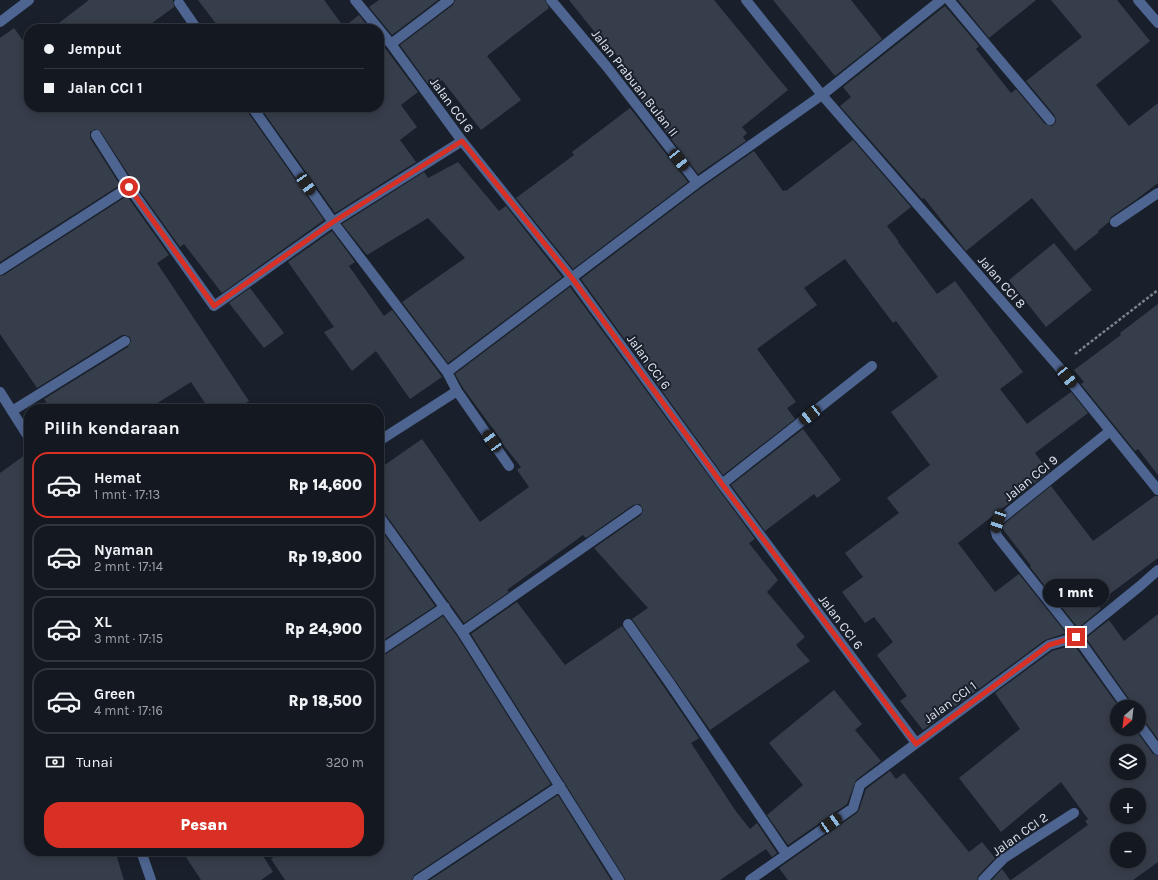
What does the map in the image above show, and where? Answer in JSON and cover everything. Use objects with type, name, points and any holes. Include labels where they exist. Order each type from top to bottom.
[{"type":"street","points":[[0,22],[29,0]]},
{"type":"street","name":"Jalan CCI 6","points":[[355,0],[375,24]]},
{"type":"street","points":[[391,44],[449,0]]},
{"type":"street","name":"Jalan Prabuan Bulan II","points":[[551,0],[607,67],[697,183]]},
{"type":"street","name":"Jalan CCI 8","points":[[746,0],[822,95],[1058,366],[1158,490]]},
{"type":"street","points":[[447,372],[697,183],[822,95],[941,0]]},
{"type":"street","points":[[949,0],[1050,120]]},
{"type":"street","points":[[1138,0],[1158,23]]},
{"type":"street","points":[[179,3],[194,24]]},
{"type":"street","name":"Jalan CCI 6","points":[[384,35],[462,141],[572,278],[722,484],[916,744]]},
{"type":"street","points":[[256,112],[333,222],[447,372],[457,391],[509,466]]},
{"type":"street","points":[[96,135],[129,187],[214,306],[333,222],[462,141]]},
{"type":"street","points":[[0,270],[129,187]]},
{"type":"street","points":[[1115,222],[1158,193]]},
{"type":"street","points":[[12,411],[125,341]]},
{"type":"street","points":[[722,484],[872,366]]},
{"type":"street","points":[[384,438],[457,391]]},
{"type":"street","points":[[0,392],[24,430]]},
{"type":"street","name":"Jalan CCI 9","points":[[1110,431],[998,521],[995,529],[997,536],[1076,637],[1122,700]]},
{"type":"street","points":[[462,632],[637,510]]},
{"type":"street","points":[[384,523],[462,632],[619,880]]},
{"type":"street","name":"Jalan CCI 1","points":[[750,880],[853,808],[860,786],[1049,645],[1076,637],[1158,570]]},
{"type":"street","points":[[384,648],[445,607]]},
{"type":"street","points":[[628,624],[674,688],[786,854]]},
{"type":"street","points":[[1146,734],[1158,750]]},
{"type":"street","points":[[418,880],[560,786]]},
{"type":"street","name":"Jalan CCI 2","points":[[983,880],[1004,858],[1074,813]]},
{"type":"street","points":[[143,856],[151,880]]},
{"type":"path","points":[[1058,366],[1158,290]]},
{"type":"building","points":[[89,0],[173,0],[174,7],[151,24],[58,24]]},
{"type":"building","points":[[198,0],[324,0],[342,24],[216,24]]},
{"type":"building","points":[[379,0],[438,0],[392,35],[369,7]]},
{"type":"building","points":[[455,0],[545,0],[549,8],[487,56],[521,100],[481,130],[442,80],[439,83],[436,79],[428,84],[400,45],[453,5]]},
{"type":"building","points":[[569,0],[714,0],[788,90],[742,127],[747,133],[743,137],[746,141],[698,174],[641,100],[645,97],[636,86],[639,83],[603,38],[601,40]]},
{"type":"building","points":[[773,0],[851,0],[882,39],[835,76]]},
{"type":"building","points":[[958,0],[1036,0],[989,38]]},
{"type":"building","points":[[1051,0],[1117,0],[1150,41],[1096,85],[1129,126],[1158,103],[1158,183],[1111,217],[1109,222],[1098,231],[1099,232],[1075,251],[1032,198],[966,251],[924,198],[922,199],[840,106],[851,97],[843,87],[945,6],[979,46],[976,49],[1011,93],[1016,89],[1045,124],[1052,126],[1056,122],[1055,116],[1026,81],[1082,37]]},
{"type":"building","points":[[359,15],[366,24],[348,24]]},
{"type":"building","points":[[14,28],[24,42],[24,112],[248,112],[324,220],[222,293],[184,244],[180,247],[134,183],[101,132],[95,129],[90,132],[90,138],[120,185],[0,262],[0,38]]},
{"type":"building","points":[[384,47],[418,92],[401,105],[417,127],[400,140],[416,162],[335,213],[264,112],[384,112]]},
{"type":"building","points":[[630,108],[688,182],[573,269],[516,198],[574,155],[572,152]]},
{"type":"building","points":[[853,140],[911,207],[887,226],[898,242],[937,294],[955,281],[1023,372],[1000,389],[1027,424],[1071,392],[1088,413],[1035,453],[1049,472],[958,543],[995,592],[1019,574],[1066,633],[1045,640],[923,730],[900,701],[907,696],[877,655],[893,642],[874,617],[865,623],[842,592],[863,577],[845,553],[899,513],[887,498],[930,465],[891,412],[938,377],[896,321],[893,323],[845,259],[804,288],[817,305],[757,349],[796,402],[787,408],[795,419],[723,475],[581,279],[701,188],[754,151],[783,191],[786,191]]},
{"type":"building","points":[[458,162],[499,211],[506,206],[562,277],[448,363],[402,302],[465,258],[428,218],[367,255],[342,224],[424,172],[428,178]]},
{"type":"building","points":[[127,196],[169,255],[157,263],[249,401],[244,404],[206,404],[191,382],[156,404],[48,404],[44,399],[128,347],[131,341],[130,337],[122,335],[37,388],[0,334],[0,276],[4,275]]},
{"type":"building","points":[[332,231],[355,262],[349,266],[384,316],[392,310],[442,377],[410,399],[376,351],[352,371],[324,332],[334,327],[288,262]]},
{"type":"building","points":[[1054,243],[1092,290],[1046,327],[1009,280]]},
{"type":"building","points":[[570,287],[755,539],[749,543],[778,580],[767,592],[805,637],[796,645],[810,661],[710,730],[632,619],[648,608],[594,548],[641,515],[643,510],[640,504],[633,505],[586,538],[583,535],[507,590],[509,592],[464,623],[384,512],[384,466],[422,439],[480,522],[529,487],[517,470],[521,467],[501,442],[502,441],[463,388],[455,374]]},
{"type":"building","points":[[250,288],[284,333],[264,348],[229,303]]},
{"type":"building","points":[[1158,304],[1158,475],[1138,449],[1135,451],[1081,384],[1084,382],[1074,370],[1121,335],[1120,333]]},
{"type":"building","points":[[803,429],[841,480],[817,498],[814,494],[765,531],[731,485]]},
{"type":"building","points":[[24,456],[24,856],[117,856],[124,880],[0,880],[0,473]]},
{"type":"building","points":[[1051,486],[1093,541],[1155,496],[1158,496],[1158,558],[1099,602],[1100,604],[1098,605],[1101,609],[1078,628],[1030,567],[1031,566],[1002,528],[1003,525]]},
{"type":"building","points":[[384,534],[435,606],[384,640]]},
{"type":"building","points":[[517,602],[565,665],[622,626],[699,738],[691,743],[735,810],[750,829],[757,823],[777,853],[772,857],[766,849],[720,880],[625,880],[471,634]]},
{"type":"building","points":[[1158,614],[1158,739],[1146,723],[1146,700],[1130,700],[1086,638],[1109,620],[1124,641]]},
{"type":"building","points":[[443,616],[551,784],[414,875],[412,880],[285,880],[271,859],[276,856],[384,856],[384,655]]},
{"type":"building","points":[[1074,645],[1114,700],[1110,700],[1110,736],[1140,736],[1146,744],[1110,744],[1110,780],[1146,780],[1146,744],[1153,754],[1158,756],[1158,862],[1133,880],[1011,880],[1088,825],[1085,821],[1088,819],[1061,782],[1001,832],[959,778],[1020,729],[995,693],[1052,651]]},
{"type":"building","points":[[834,690],[862,724],[855,730],[881,761],[856,780],[847,804],[788,845],[767,815],[803,785],[769,743]]},
{"type":"building","points":[[890,771],[896,779],[904,773],[969,852],[982,842],[995,858],[978,876],[977,880],[788,880],[779,868],[857,813],[866,789]]},
{"type":"building","points":[[558,795],[611,880],[430,880]]},
{"type":"building","points":[[185,856],[263,856],[273,872],[261,880],[201,880]]},
{"type":"building","points":[[1002,869],[1010,880],[992,880]]},
{"type":"route","points":[[129,187],[214,306],[333,222],[462,141],[572,278],[722,484],[916,744],[1049,645],[1076,637]]}]
